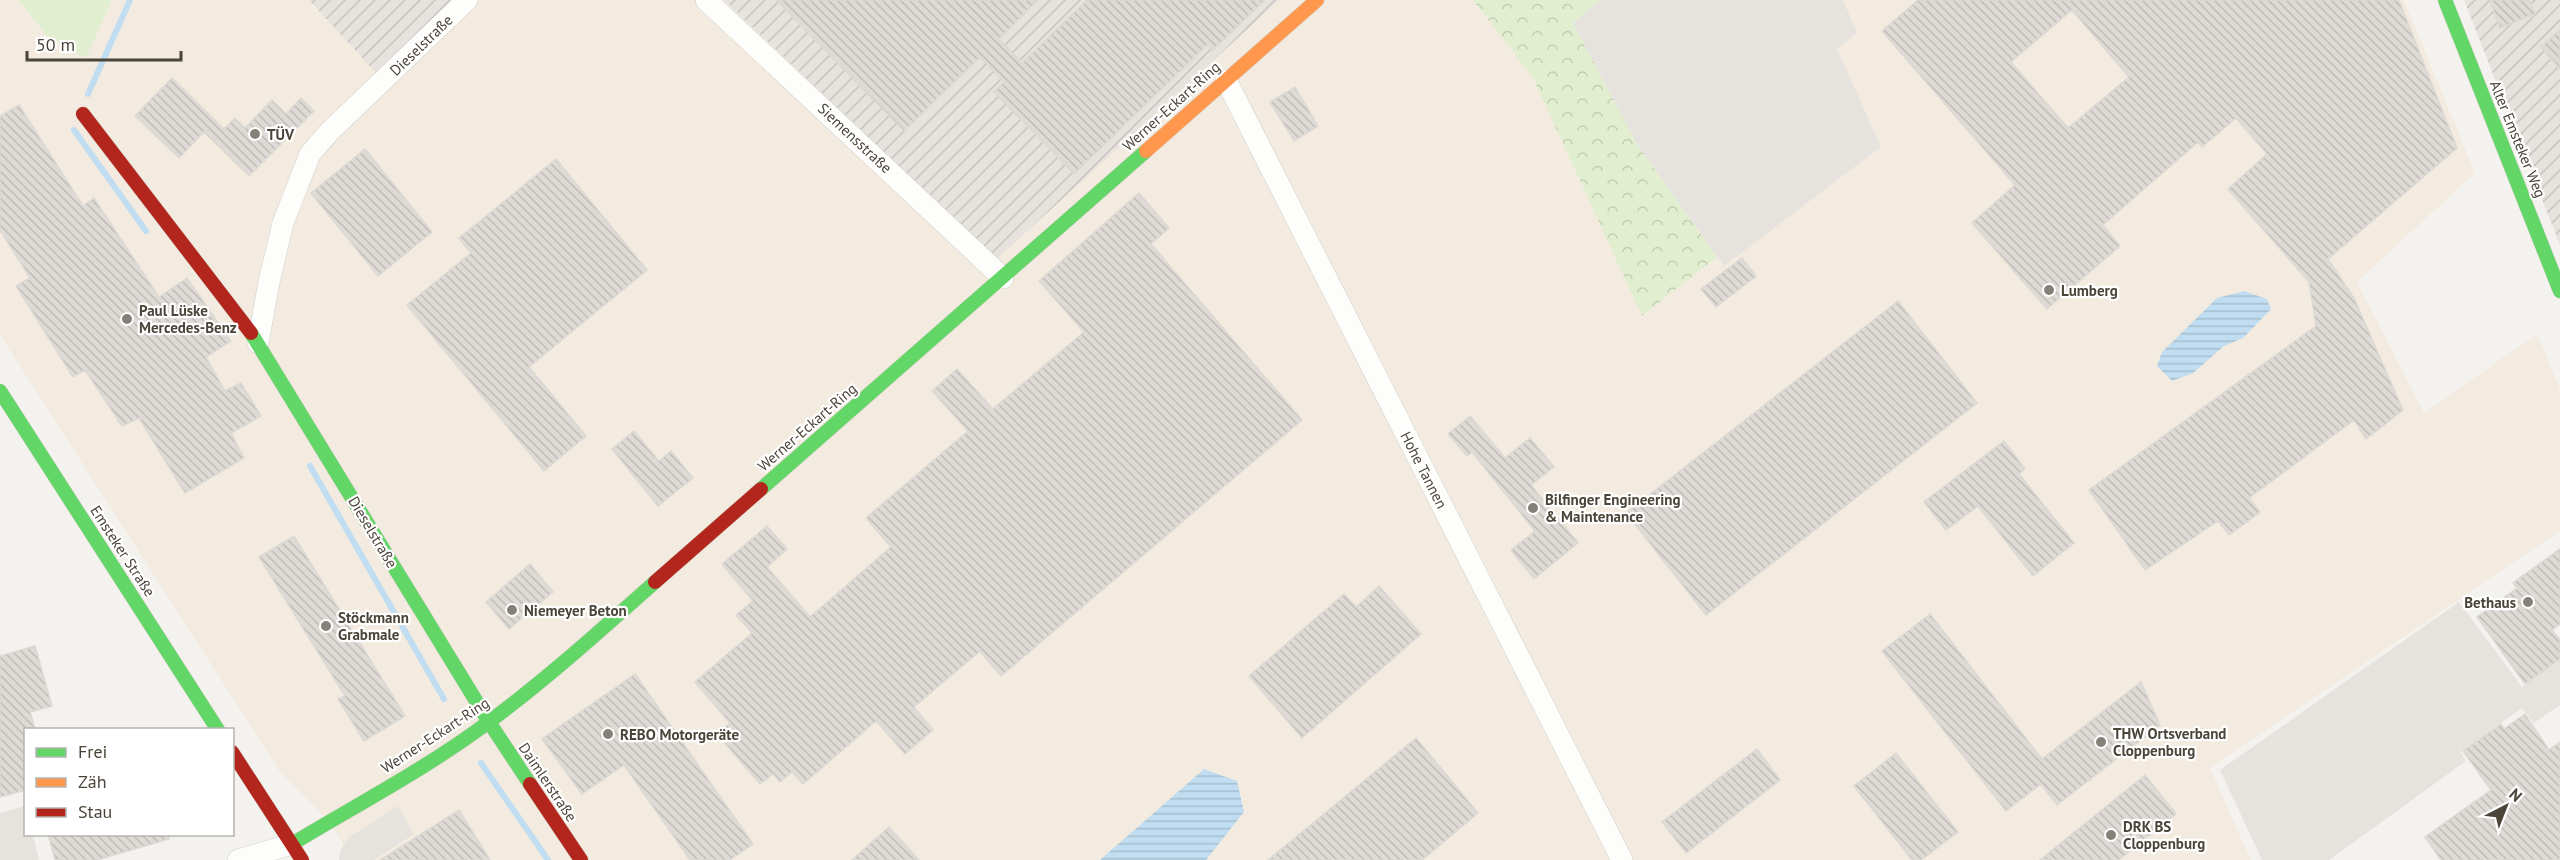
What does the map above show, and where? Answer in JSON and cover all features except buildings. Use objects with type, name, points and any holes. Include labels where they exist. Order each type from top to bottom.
[{"type":"street","name":"Dieselstraße","points":[[258,344],[283,223],[310,154],[329,132],[468,0]]},
{"type":"street","name":"Siemensstraße","points":[[706,0],[1003,278]]},
{"type":"street","name":"Werner-Eckart-Ring","points":[[297,852],[489,722],[574,654],[1317,0]]},
{"type":"street","name":"Alter Emsteker Weg","points":[[2445,0],[2560,291]]},
{"type":"street","name":"Hohe Tannen","points":[[1226,80],[1622,860]]},
{"type":"street","name":"Dieselstraße","points":[[84,114],[258,344],[489,722]]},
{"type":"street","name":"Emsteker Straße","points":[[0,391],[217,728]]},
{"type":"street","name":"Daimlerstraße","points":[[489,722],[581,860]]},
{"type":"street","points":[[234,755],[297,852],[238,860]]},
{"type":"shaded area","points":[[0,0],[19,0],[46,35],[86,57],[112,0],[2404,0],[2475,173],[2357,282],[2424,413],[2537,334],[2560,389],[2560,531],[2210,768],[2251,860],[352,860],[330,822],[280,772],[0,335]]},
{"type":"shaded area","points":[[309,0],[461,0],[378,75]]},
{"type":"shaded area","points":[[724,0],[1279,0],[997,259]]},
{"type":"shaded area","points":[[1600,0],[1843,0],[1857,33],[1837,49],[1881,147],[1724,266],[1637,144],[1573,23]]},
{"type":"shaded area","points":[[2464,0],[2560,0],[2560,245]]},
{"type":"shaded area","points":[[2459,602],[2522,687],[2560,660],[2560,705],[2534,723],[2522,708],[2460,752],[2466,761],[2329,860],[2262,860],[2220,770]]},
{"type":"shaded area","points":[[24,806],[24,836],[33,836],[39,860],[0,860],[0,813]]},
{"type":"shaded area","points":[[398,806],[414,834],[374,860],[339,860],[341,849],[349,837]]},
{"type":"green space","points":[[19,0],[112,0],[86,58],[46,35]]},
{"type":"green space","points":[[1473,0],[1600,0],[1573,23],[1637,144],[1717,257],[1642,316],[1533,78]]},
{"type":"water","points":[[2244,291],[2267,299],[2271,309],[2243,338],[2224,346],[2193,373],[2172,381],[2157,366],[2162,352],[2217,298]]},
{"type":"water","points":[[1204,769],[1237,781],[1244,812],[1206,860],[1100,860]]},
{"type":"waterway","points":[[88,94],[130,0]]},
{"type":"waterway","points":[[74,130],[146,231]]},
{"type":"waterway","points":[[310,466],[444,699]]},
{"type":"waterway","points":[[481,763],[548,860]]},
{"type":"traffic: fast","points":[[2445,0],[2560,291]]},
{"type":"traffic: fast","points":[[761,489],[1146,151]]},
{"type":"traffic: fast","points":[[251,333],[489,722],[530,784]]},
{"type":"traffic: fast","points":[[0,391],[217,728]]},
{"type":"traffic: fast","points":[[292,844],[418,770],[467,738],[553,671],[655,582]]},
{"type":"traffic: slow","points":[[1146,151],[1317,0]]},
{"type":"traffic: jam","points":[[83,114],[251,333]]},
{"type":"traffic: jam","points":[[655,582],[761,489]]},
{"type":"traffic: jam","points":[[234,755],[302,860]]},
{"type":"traffic: jam","points":[[530,784],[581,860]]},
{"type":"place","name":"TÜV","points":[[255,134]]},
{"type":"place","name":"Lumberg","points":[[2049,290]]},
{"type":"place","name":"Paul Lüske Mercedes-Benz","points":[[127,319]]},
{"type":"place","name":"Bilfinger Engineering & Maintenance","points":[[1533,508]]},
{"type":"place","name":"Bethaus","points":[[2528,602]]},
{"type":"place","name":"Niemeyer Beton","points":[[512,610]]},
{"type":"place","name":"Stöckmann Grabmale","points":[[326,626]]},
{"type":"place","name":"REBO Motorgeräte","points":[[608,734]]},
{"type":"place","name":"THW Ortsverband Cloppenburg","points":[[2101,742]]},
{"type":"place","name":"DRK BS Cloppenburg","points":[[2111,835]]}]
